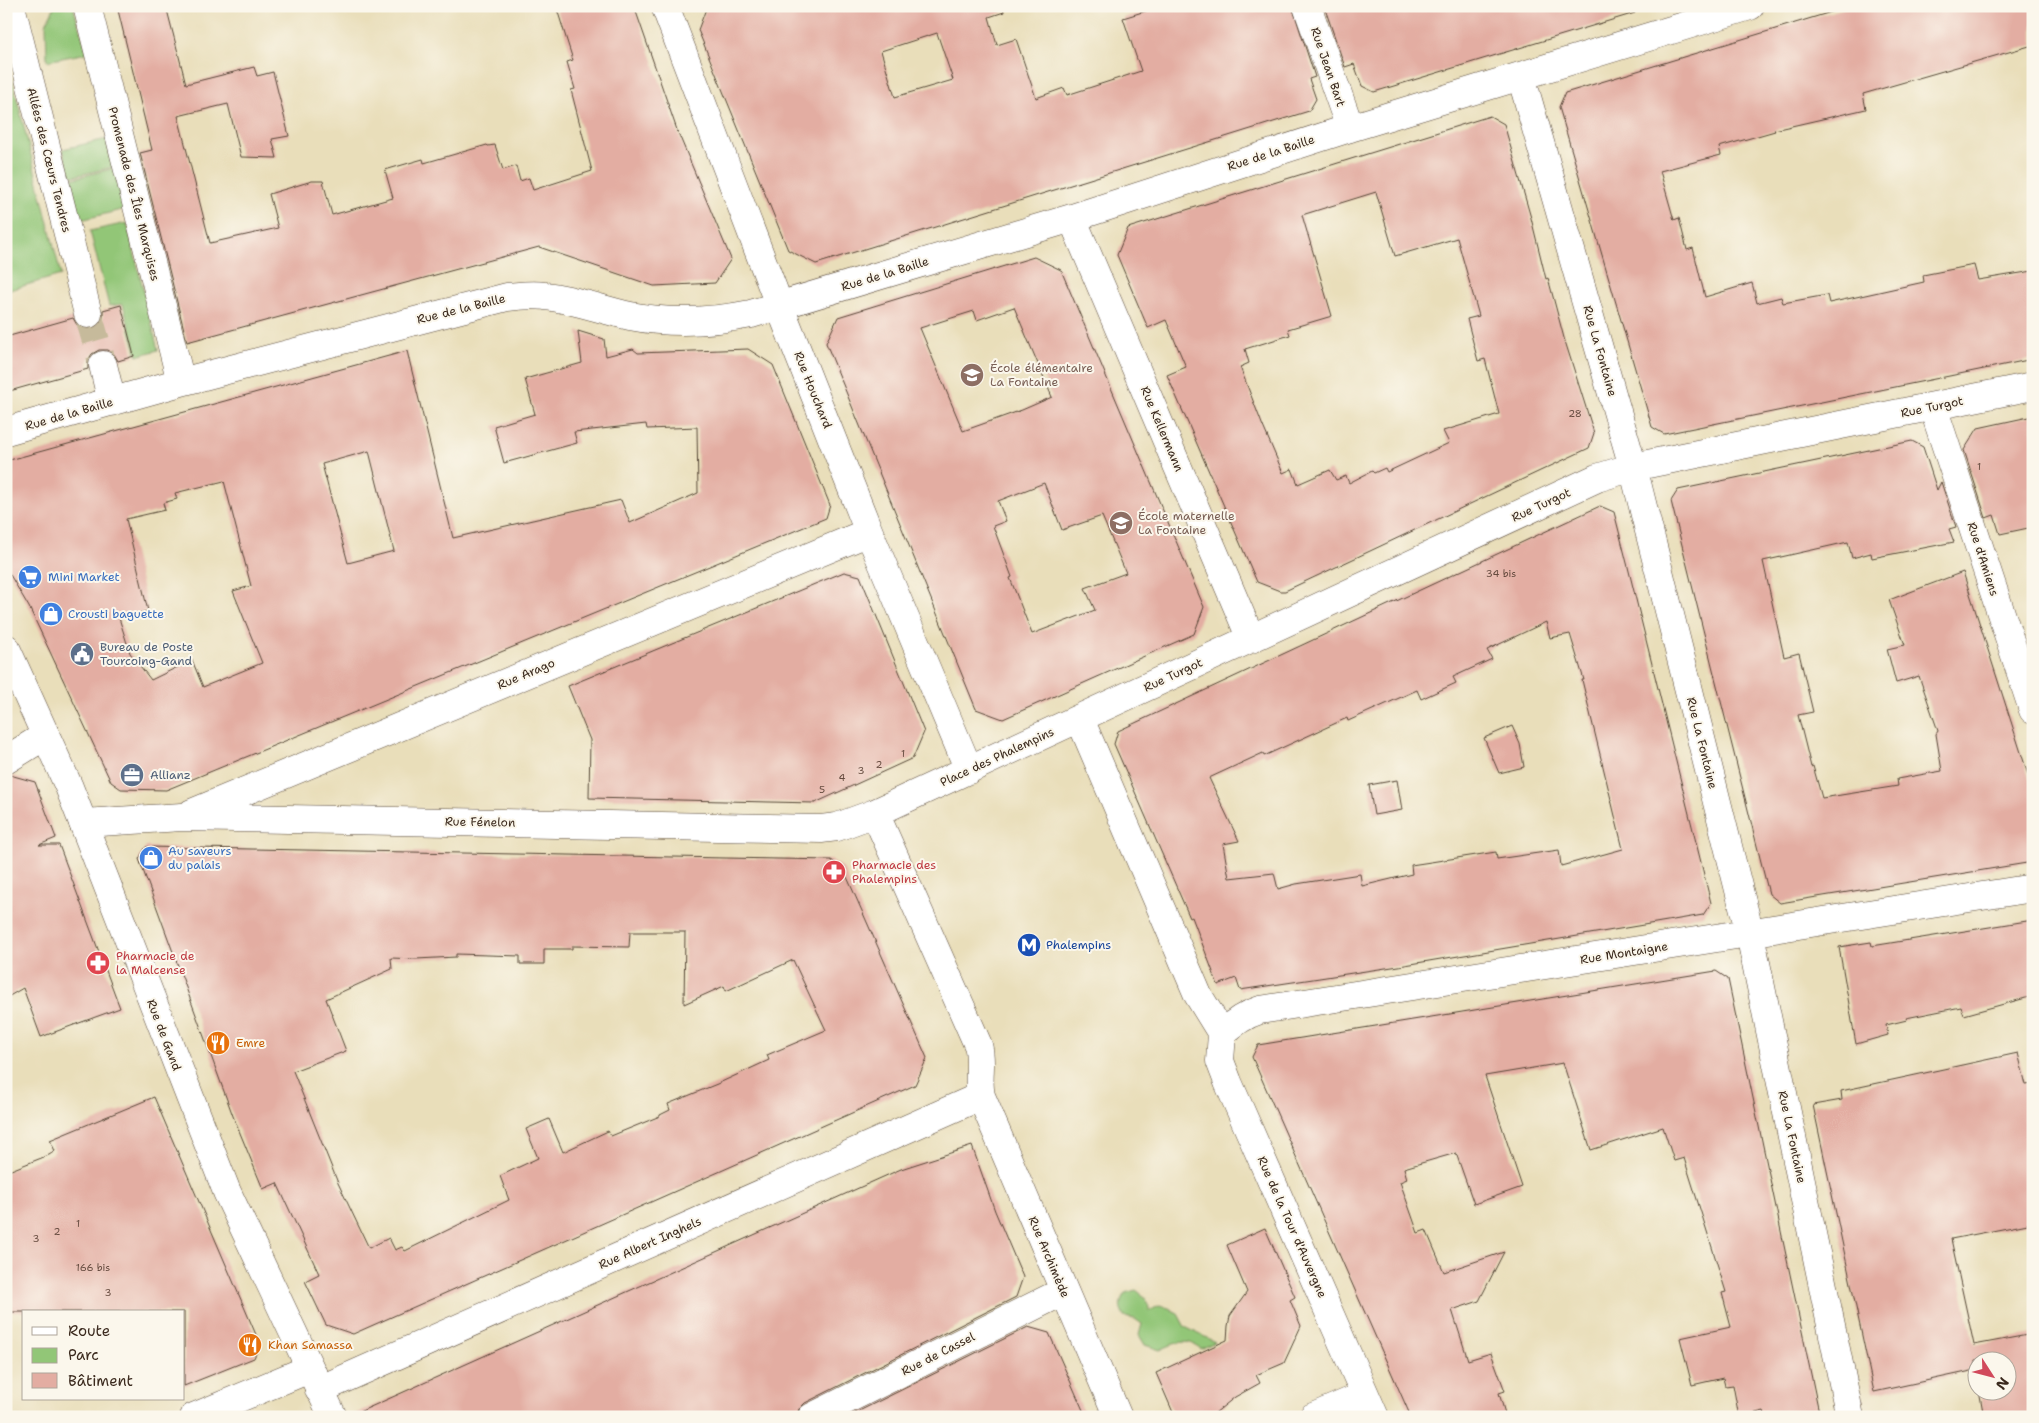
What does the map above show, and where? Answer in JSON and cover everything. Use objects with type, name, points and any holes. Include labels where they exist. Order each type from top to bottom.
[{"type":"street","name":"Allées des Cœurs Tendres","points":[[11,6],[88,314]]},
{"type":"street","name":"Promenade des Îles Marquises","points":[[87,6],[181,382]]},
{"type":"street","name":"Rue Houchard","points":[[666,6],[780,307],[869,532],[969,770]]},
{"type":"street","name":"Rue Jean Bart","points":[[1307,6],[1350,128]]},
{"type":"street","name":"Rue de la Baille","points":[[6,432],[181,382],[507,297],[543,296],[566,299],[630,316],[676,322],[730,318],[780,307],[1072,218],[1350,128],[1750,6]]},
{"type":"street","name":"Rue La Fontaine","points":[[1521,76],[1633,467],[1750,934],[1850,1417]]},
{"type":"street","name":"Rue Kellermann","points":[[1072,218],[1251,639]]},
{"type":"street","points":[[102,365],[112,402]]},
{"type":"street","name":"Rue Turgot","points":[[1080,719],[1597,478],[1633,467],[2033,386]]},
{"type":"street","name":"Rue d'Amiens","points":[[1933,407],[2033,710]]},
{"type":"street","name":"Rue Arago","points":[[182,817],[869,532]]},
{"type":"street","name":"Rue de Gand","points":[[6,648],[83,822],[212,1156],[333,1417]]},
{"type":"street","points":[[1080,719],[1198,996],[1222,1034]]},
{"type":"street","name":"Place des Phalempins","points":[[875,813],[1080,719]]},
{"type":"street","points":[[6,760],[46,735]]},
{"type":"street","points":[[875,813],[978,1045],[981,1056],[979,1082],[981,1096]]},
{"type":"street","name":"Rue Fénelon","points":[[83,822],[182,817],[822,829],[837,827],[875,813]]},
{"type":"street","name":"Rue Montaigne","points":[[1222,1034],[1233,1023],[1248,1014],[1260,1010],[2033,888]]},
{"type":"street","name":"Rue de la Tour d'Auvergne","points":[[1222,1034],[1220,1061],[1370,1406]]},
{"type":"street","name":"Rue Archimède","points":[[981,1096],[1118,1417]]},
{"type":"street","name":"Rue Albert Inghels","points":[[194,1417],[314,1379],[981,1096]]},
{"type":"street","name":"Rue de Cassel","points":[[812,1417],[1064,1291]]},
{"type":"street","points":[[1313,1417],[1370,1406]]},
{"type":"green space","points":[[55,6],[73,6],[87,53],[47,61],[46,24]]},
{"type":"green space","points":[[6,55],[61,275],[6,291]]},
{"type":"green space","points":[[107,139],[113,167],[70,177],[63,149]]},
{"type":"green space","points":[[115,168],[125,209],[77,221],[67,180]]},
{"type":"green space","points":[[127,223],[158,350],[137,356],[123,304],[109,306],[90,231]]},
{"type":"green space","points":[[1136,1290],[1146,1299],[1149,1311],[1159,1306],[1169,1308],[1178,1314],[1185,1327],[1215,1342],[1201,1349],[1196,1345],[1186,1342],[1176,1343],[1160,1350],[1145,1345],[1139,1335],[1142,1324],[1135,1319],[1124,1317],[1121,1307],[1125,1293]]},
{"type":"building","points":[[117,6],[166,6],[186,84],[254,67],[257,76],[273,72],[289,136],[272,139],[277,158],[241,157],[228,104],[178,116],[210,243],[278,228],[269,194],[312,181],[323,181],[332,215],[393,198],[385,170],[423,159],[424,163],[487,145],[495,145],[503,170],[516,166],[520,181],[529,178],[533,190],[592,171],[571,90],[575,89],[567,62],[573,60],[556,6],[634,6],[677,130],[731,259],[715,283],[654,286],[539,247],[187,342],[140,153],[152,150]]},
{"type":"building","points":[[707,6],[1003,6],[1004,12],[989,17],[997,45],[1016,39],[1036,98],[1064,88],[1067,95],[1141,71],[1123,18],[1162,6],[1292,6],[1315,77],[1309,79],[1316,99],[1309,111],[816,264],[788,250],[698,30]],"holes":[[[937,33],[953,80],[895,97],[881,51]]]},
{"type":"building","points":[[1324,6],[1405,6],[1405,9],[1416,6],[1634,6],[1635,13],[1374,92],[1362,86],[1354,64],[1345,67]]},
{"type":"building","points":[[1851,6],[2033,6],[2033,45],[1863,94],[1866,109],[1774,130],[1719,147],[1721,155],[1660,171],[1674,220],[1679,218],[1687,250],[1693,248],[1705,297],[1752,283],[1757,303],[1781,297],[1783,303],[1827,295],[1829,303],[1924,282],[1923,275],[1974,265],[1978,280],[2033,271],[2033,359],[1664,434],[1652,427],[1559,107],[1565,93]]},
{"type":"building","points":[[1490,116],[1504,124],[1546,279],[1548,278],[1564,338],[1594,433],[1589,448],[1285,591],[1280,591],[1257,582],[1167,375],[1186,367],[1166,320],[1148,328],[1117,255],[1128,228]],"holes":[[[1376,192],[1395,256],[1457,238],[1479,316],[1467,319],[1478,361],[1485,359],[1499,414],[1443,431],[1449,443],[1387,472],[1385,468],[1374,473],[1372,471],[1349,483],[1346,476],[1336,480],[1330,470],[1298,484],[1292,469],[1283,473],[1240,367],[1249,363],[1245,349],[1290,335],[1288,329],[1332,316],[1302,215]]]},
{"type":"building","points":[[1034,257],[1061,270],[1204,607],[1194,634],[1003,719],[976,709],[826,343],[838,317]],"holes":[[[1014,307],[1052,397],[963,431],[920,328],[974,311],[977,320]],[[1044,483],[1062,530],[1102,516],[1126,573],[1085,588],[1095,610],[1032,634],[1010,578],[1012,577],[993,526],[1006,521],[998,501]]]},
{"type":"building","points":[[121,305],[134,356],[118,361],[114,354],[108,350],[99,350],[92,354],[88,360],[88,369],[6,392],[6,337],[73,318],[77,325],[83,329],[92,329],[99,325],[103,319],[103,310]]},
{"type":"building","points":[[578,331],[604,339],[606,356],[633,349],[638,353],[748,349],[773,365],[830,505],[826,518],[166,790],[121,789],[111,782],[29,607],[6,568],[6,461],[407,351],[453,538],[621,500],[630,523],[698,493],[697,427],[647,429],[646,424],[574,432],[577,443],[504,463],[494,426],[535,414],[525,379],[582,363]],"holes":[[[369,451],[394,551],[348,563],[322,464]],[[224,481],[251,586],[233,591],[262,663],[203,687],[192,660],[151,680],[130,653],[119,618],[148,611],[126,519],[165,510],[163,503],[177,499],[175,493]]]},
{"type":"building","points":[[2033,416],[2033,527],[2000,534],[1994,515],[1986,518],[1964,450],[1978,428]]},
{"type":"building","points":[[1912,441],[1923,447],[1937,490],[1941,482],[1956,527],[1949,529],[1954,542],[1872,558],[1871,553],[1852,558],[1848,542],[1763,561],[1784,657],[1799,653],[1813,712],[1798,715],[1811,767],[1813,766],[1822,798],[1898,786],[1897,779],[1942,771],[1936,734],[1938,731],[1919,676],[1896,683],[1887,649],[1905,645],[1889,600],[1963,572],[2033,790],[2033,862],[1780,903],[1769,894],[1671,501],[1678,490]]},
{"type":"building","points":[[1600,506],[1614,512],[1711,903],[1703,915],[1399,966],[1240,990],[1236,978],[1218,985],[1192,917],[1190,918],[1114,744],[1118,731]],"holes":[[[1546,622],[1550,638],[1570,634],[1584,680],[1582,680],[1623,849],[1561,866],[1559,850],[1497,859],[1496,852],[1411,865],[1412,874],[1362,886],[1360,874],[1296,884],[1278,889],[1274,873],[1229,878],[1223,844],[1239,841],[1209,778],[1263,753],[1264,756],[1347,718],[1348,721],[1417,690],[1421,699],[1456,683],[1453,677],[1492,659],[1487,650]]]},
{"type":"building","points":[[844,572],[860,576],[924,732],[913,758],[815,803],[589,798],[590,740],[568,686]]},
{"type":"building","points":[[1512,726],[1520,744],[1524,767],[1499,773],[1484,738]]},
{"type":"building","points":[[10,775],[35,782],[56,838],[39,845],[59,845],[120,1008],[41,1037],[23,988],[6,998],[6,776]]},
{"type":"building","points":[[1397,780],[1402,810],[1374,815],[1369,785]]},
{"type":"building","points":[[146,847],[831,860],[843,868],[927,1058],[915,1085],[353,1334],[326,1325],[305,1281],[319,1274],[277,1183],[263,1189],[233,1116],[139,859]],"holes":[[[630,932],[685,932],[684,1004],[724,986],[726,991],[793,960],[826,1030],[767,1055],[769,1060],[668,1104],[670,1110],[660,1116],[611,1136],[608,1131],[563,1152],[549,1119],[526,1129],[538,1158],[500,1176],[509,1200],[405,1251],[402,1247],[395,1250],[389,1238],[369,1248],[338,1183],[293,1071],[346,1051],[326,999],[392,969],[391,958],[456,957],[456,954],[520,956],[520,964],[544,964],[544,949],[572,949],[572,946],[629,947]]]},
{"type":"building","points":[[2033,920],[2033,996],[1964,1015],[1961,1007],[1906,1018],[1907,1020],[1886,1025],[1888,1035],[1856,1044],[1839,947],[1871,942],[1872,946]]},
{"type":"building","points":[[1716,971],[1728,979],[1820,1417],[1766,1417],[1764,1411],[1739,1417],[1733,1385],[1725,1386],[1723,1378],[1692,1385],[1680,1338],[1731,1327],[1722,1293],[1726,1292],[1684,1158],[1674,1161],[1663,1127],[1591,1150],[1563,1063],[1485,1076],[1522,1187],[1474,1204],[1456,1153],[1404,1168],[1407,1179],[1400,1182],[1418,1233],[1426,1230],[1444,1272],[1504,1252],[1479,1301],[1452,1310],[1468,1360],[1491,1353],[1505,1391],[1499,1393],[1506,1417],[1411,1417],[1252,1057],[1258,1045]]},
{"type":"building","points":[[2018,1053],[2026,1085],[2033,1084],[2033,1223],[1951,1239],[1974,1345],[2033,1334],[2033,1417],[1984,1417],[1981,1400],[2016,1400],[2016,1350],[1966,1350],[1966,1372],[1874,1392],[1813,1105],[1842,1100],[1841,1091]]},
{"type":"building","points":[[154,1097],[260,1344],[254,1358],[185,1386],[185,1310],[22,1310],[22,1312],[6,1312],[6,1172],[55,1151],[50,1140]]},
{"type":"building","points":[[972,1146],[995,1211],[1023,1277],[1016,1297],[805,1403],[799,1409],[796,1417],[348,1417],[901,1169]]},
{"type":"building","points":[[1265,1228],[1295,1297],[1290,1300],[1301,1326],[1284,1363],[1256,1375],[1260,1383],[1235,1397],[1210,1417],[1175,1417],[1156,1373],[1227,1340],[1230,1316],[1247,1292],[1227,1245]]},
{"type":"building","points":[[1028,1327],[1049,1333],[1086,1417],[847,1417]]},
{"type":"tunnel","points":[[88,314],[103,365]]},
{"type":"place","name":"École élémentaire La Fontaine","points":[[972,375]]},
{"type":"place","name":"École maternelle La Fontaine","points":[[1121,523]]},
{"type":"place","name":"Mini Market","points":[[30,577]]},
{"type":"place","name":"Crousti baguette","points":[[51,614]]},
{"type":"place","name":"Bureau de Poste Tourcoing-Gand","points":[[82,654]]},
{"type":"place","name":"Allianz","points":[[132,775]]},
{"type":"place","name":"Au saveurs du palais","points":[[151,858]]},
{"type":"place","name":"Pharmacie des Phalempins","points":[[834,872]]},
{"type":"place","name":"Phalempins","points":[[1029,945]]},
{"type":"place","name":"Pharmacie de la Malcense","points":[[98,963]]},
{"type":"place","name":"Emre","points":[[218,1043]]},
{"type":"place","name":"Khan Samassa","points":[[250,1345]]}]
